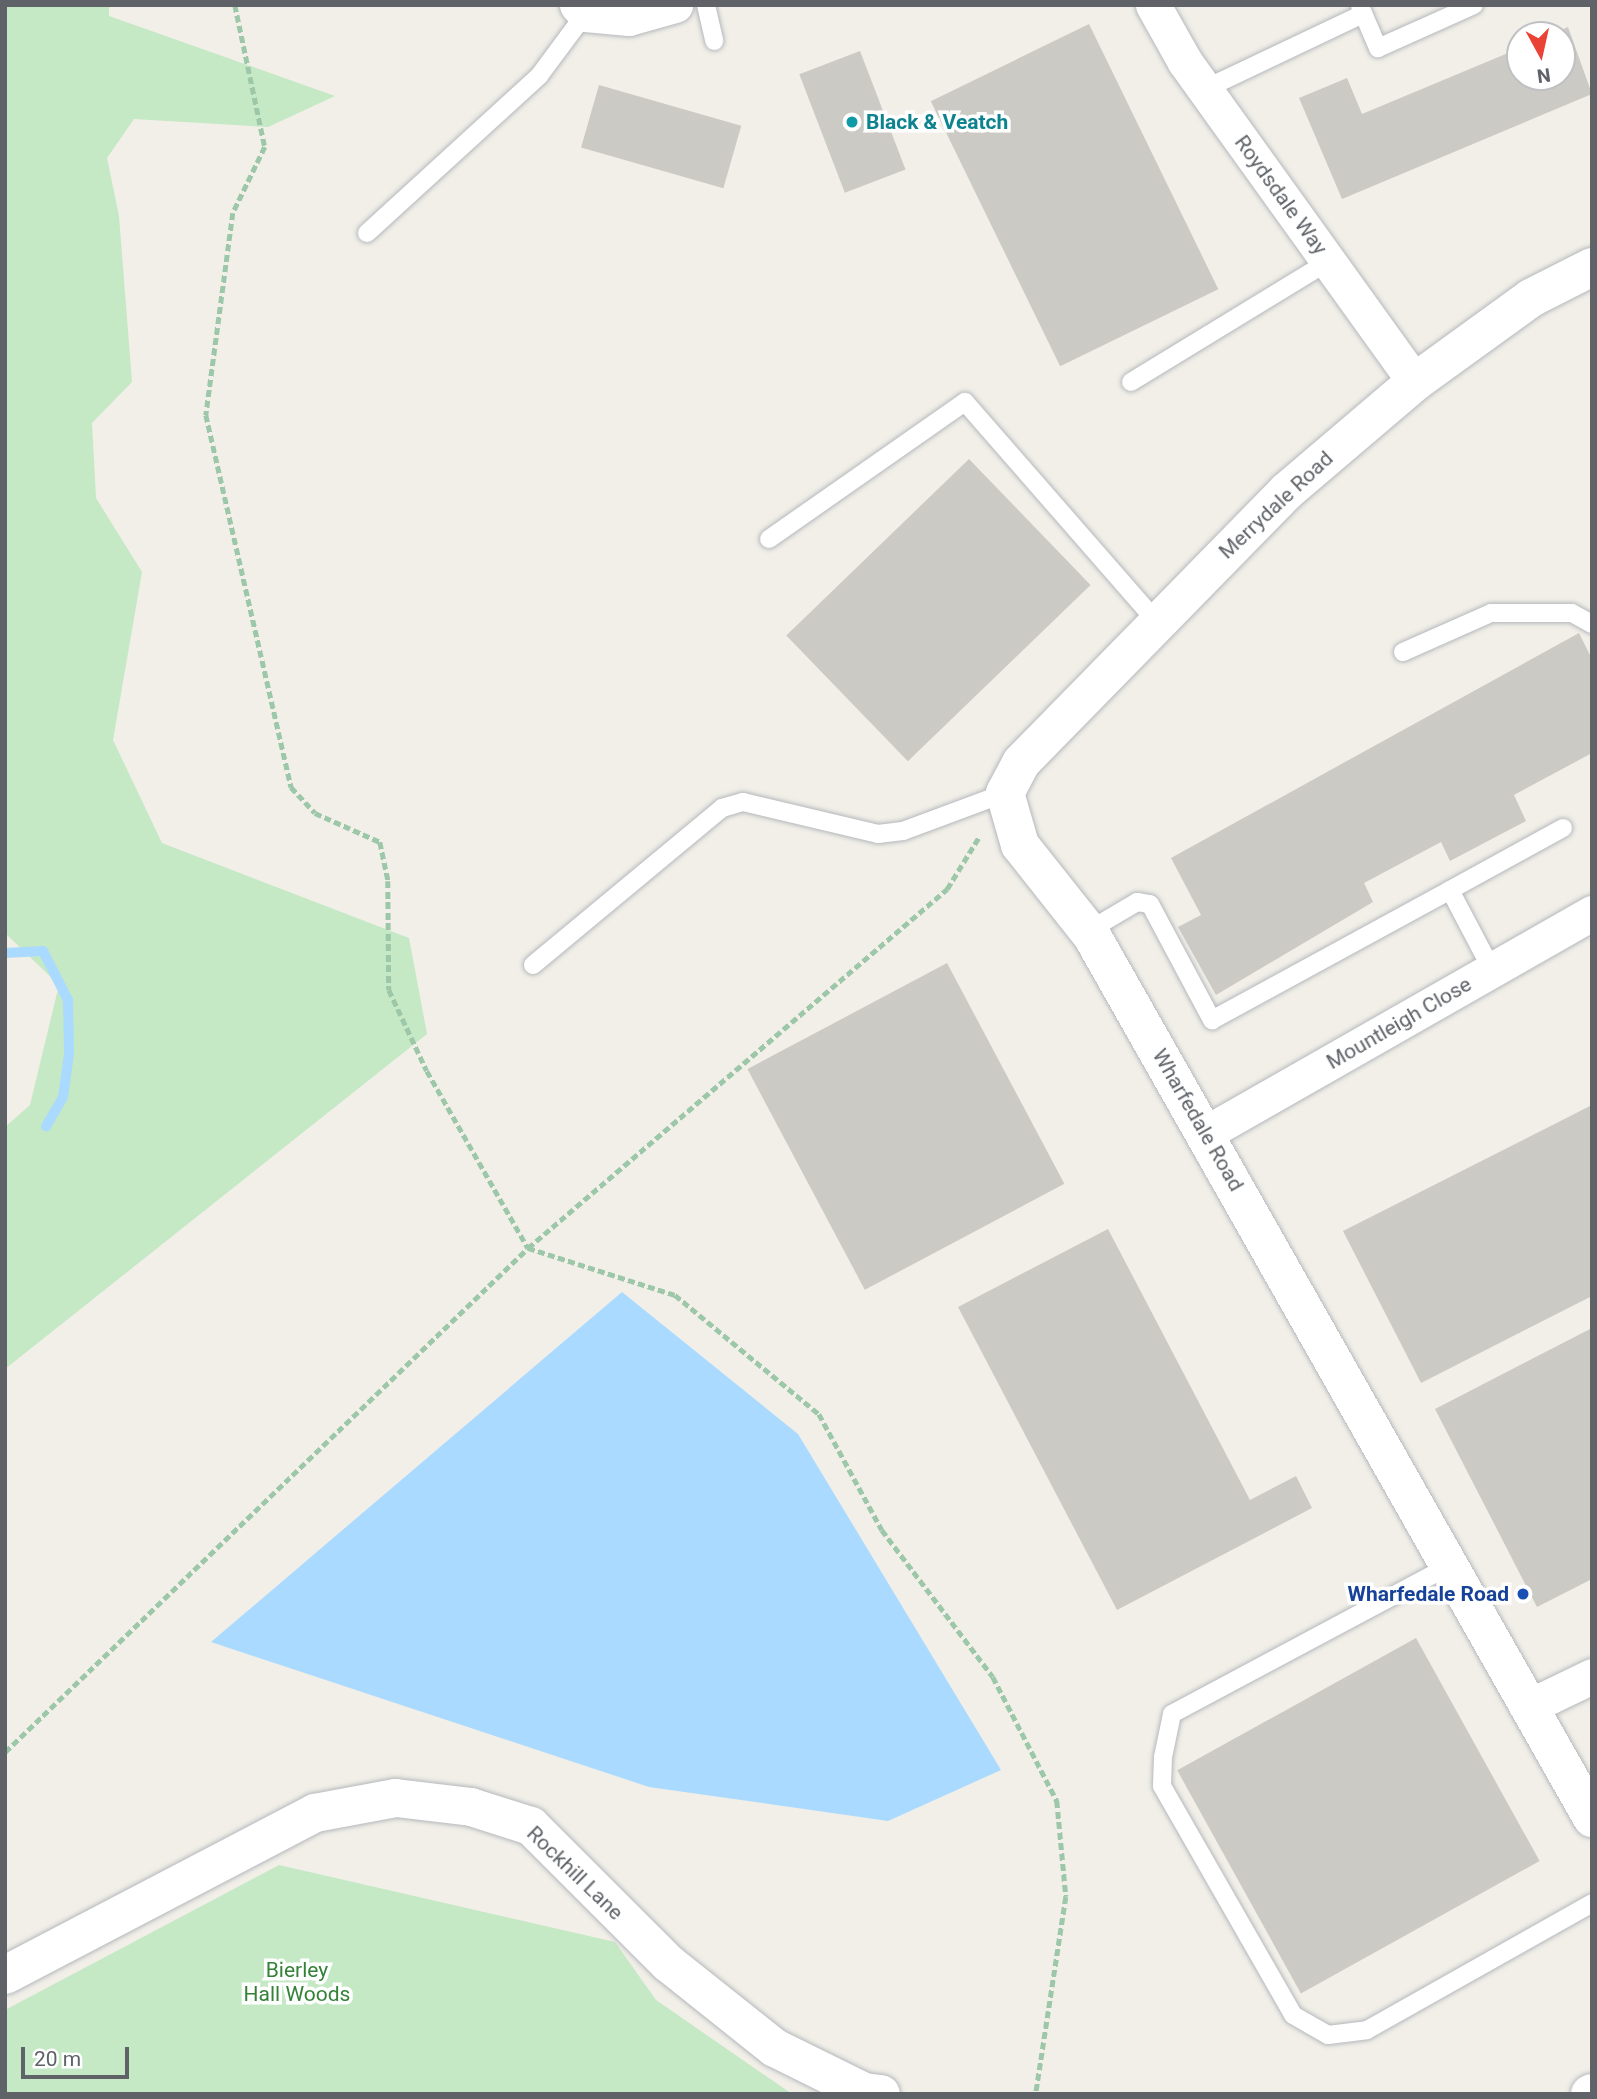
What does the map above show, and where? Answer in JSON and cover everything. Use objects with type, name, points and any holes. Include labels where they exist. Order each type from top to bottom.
[{"type":"street","points":[[581,10],[629,18],[676,5]]},
{"type":"street","name":"Roydsdale Way","points":[[1153,5],[1205,89],[1415,382]]},
{"type":"street","name":"Merrydale Road","points":[[1005,793],[1021,763],[1156,621],[1287,491],[1415,382],[1531,299],[1592,267]]},
{"type":"street","name":"Wharfedale Road","points":[[1005,793],[1020,845],[1088,931],[1206,1133],[1592,1818]]},
{"type":"street","name":"Mountleigh Close","points":[[1206,1133],[1592,913]]},
{"type":"street","points":[[1528,1707],[1592,1676]]},
{"type":"street","name":"Rockhill Lane","points":[[5,1975],[315,1813],[396,1797],[471,1807],[531,1826],[668,1963],[775,2048],[864,2092],[881,2094]]},
{"type":"lane","points":[[706,5],[714,41]]},
{"type":"lane","points":[[1205,89],[1362,10],[1378,48],[1474,5]]},
{"type":"lane","points":[[367,233],[539,76],[581,10]]},
{"type":"lane","points":[[1131,382],[1329,261]]},
{"type":"lane","points":[[769,539],[965,402],[1156,621]]},
{"type":"lane","points":[[1404,652],[1491,613],[1572,613],[1592,624]]},
{"type":"lane","points":[[533,965],[722,808],[743,802],[878,834],[904,831],[1005,793]]},
{"type":"lane","points":[[1088,931],[1137,902],[1150,904],[1212,1020],[1563,828]]},
{"type":"lane","points":[[1450,890],[1492,970]]},
{"type":"lane","points":[[1449,1566],[1172,1714],[1163,1757],[1163,1786],[1293,2015],[1328,2035],[1367,2029],[1592,1903]]},
{"type":"path","points":[[235,5],[265,147],[233,213],[206,415],[277,737],[291,787],[315,813],[380,842],[388,881],[389,990],[427,1072],[528,1248],[675,1295],[819,1414],[882,1530],[993,1677],[1057,1801],[1066,1897],[1036,2094]]},
{"type":"path","points":[[5,1752],[528,1248],[947,889],[1005,793]]},
{"type":"green space","points":[[5,5],[109,5],[109,16],[335,96],[268,127],[134,119],[107,158],[119,216],[132,382],[92,423],[96,498],[142,572],[113,740],[162,843],[409,938],[427,1034],[5,1369],[5,1127],[30,1105],[59,985],[5,933]]},
{"type":"green space","name":"Bierley Hall Woods","points":[[279,1865],[615,1942],[656,2000],[792,2094],[5,2094],[5,2010]]},
{"type":"water","points":[[622,1292],[798,1434],[1001,1770],[888,1821],[649,1787],[211,1642]]},
{"type":"building","points":[[1089,24],[1218,289],[1060,366],[931,101]]},
{"type":"building","points":[[1576,49],[1592,94],[1342,199],[1299,98],[1347,78],[1362,114],[1506,54],[1506,91],[1576,91]]},
{"type":"building","name":"Black & Veatch","points":[[860,51],[906,170],[845,193],[799,74]]},
{"type":"building","points":[[599,85],[741,126],[723,188],[581,147]]},
{"type":"building","points":[[969,459],[1091,585],[908,761],[786,635]]},
{"type":"building","points":[[1579,633],[1592,659],[1592,753],[1514,795],[1526,821],[1450,861],[1441,842],[1364,883],[1373,902],[1216,995],[1178,927],[1201,915],[1171,858]]},
{"type":"building","points":[[947,963],[1064,1184],[865,1290],[747,1069]]},
{"type":"building","points":[[1592,1105],[1592,1296],[1421,1383],[1343,1231]]},
{"type":"building","points":[[1108,1229],[1250,1500],[1296,1476],[1312,1508],[1117,1610],[958,1307]]},
{"type":"building","points":[[1592,1328],[1592,1579],[1537,1607],[1435,1409]]},
{"type":"building","points":[[1416,1638],[1540,1861],[1301,1993],[1177,1770]]},
{"type":"waterway","points":[[5,953],[43,951],[68,1000],[69,1054],[63,1097],[46,1127]]},
{"type":"place","name":"Black & Veatch","points":[[852,122]]},
{"type":"place","name":"Wharfedale Road","points":[[1523,1594]]}]
